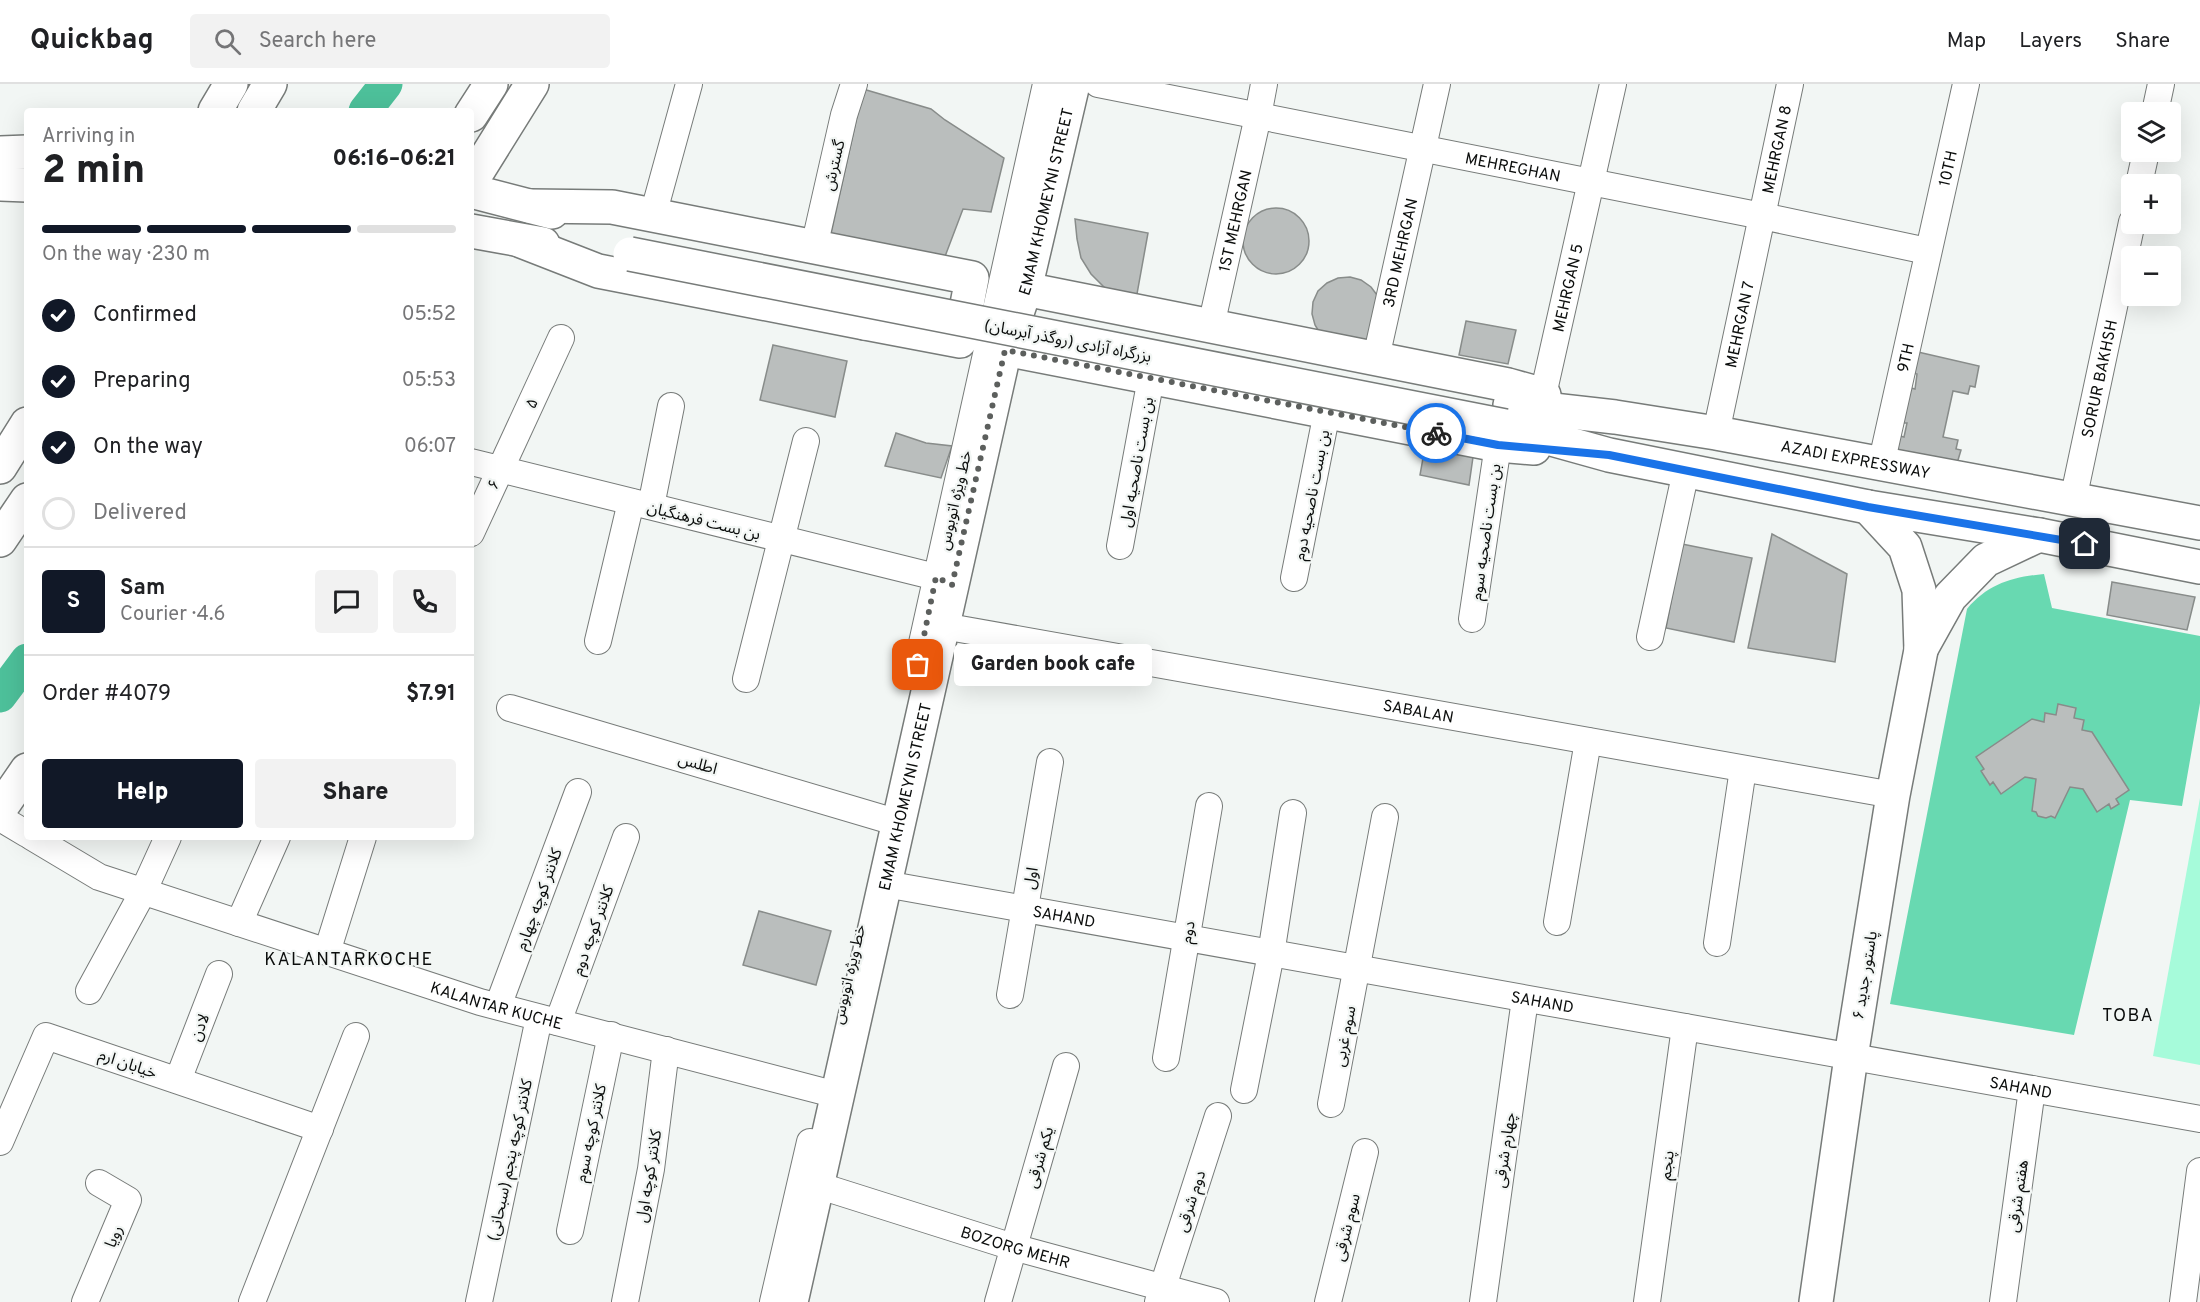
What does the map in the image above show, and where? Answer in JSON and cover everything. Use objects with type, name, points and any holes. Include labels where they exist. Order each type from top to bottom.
[{"type":"main road","points":[[256,108],[270,84]]},
{"type":"main road","points":[[474,110],[491,84]]},
{"type":"main road","points":[[474,177],[532,84]]},
{"type":"main road","name":"EMAM KHOMEYNI STREET","points":[[791,1302],[817,1185],[830,1093],[885,884],[892,822],[943,626],[944,581],[1005,350],[1025,289],[1073,84]]},
{"type":"main road","points":[[0,153],[24,152]]},
{"type":"main road","points":[[0,184],[24,185]]},
{"type":"main road","points":[[474,192],[639,234]]},
{"type":"main road","points":[[474,232],[521,241],[598,271],[960,341],[972,278],[814,247],[639,234],[521,241]]},
{"type":"main road","name":"بزرگراه آزادی (روگذر آبرسان)","points":[[639,234],[1504,425]]},
{"type":"main road","points":[[865,322],[882,321],[887,318],[896,299],[899,273],[895,267],[884,261]]},
{"type":"main road","points":[[1025,289],[1508,384],[1615,417]]},
{"type":"main road","points":[[1226,329],[1225,339],[1215,354],[1218,378],[1231,393]]},
{"type":"main road","points":[[1005,350],[1328,412],[1504,425],[1609,455],[1686,471],[1868,507],[2039,535],[2200,567]]},
{"type":"main road","name":"AZADI EXPRESSWAY","points":[[1504,425],[1615,417],[1716,433],[2200,523]]},
{"type":"main road","points":[[0,467],[24,429]]},
{"type":"main road","points":[[0,540],[24,504]]},
{"type":"main road","name":"پاستور جدید ۶","points":[[1816,1302],[1851,1057],[1893,795],[1921,650],[1919,590],[1905,548],[1868,507]]},
{"type":"main road","name":"پاستور جدید ۶","points":[[1921,650],[1950,597],[1986,560],[2039,535]]},
{"type":"main road","points":[[0,810],[24,774]]},
{"type":"main road","points":[[0,810],[24,787]]},
{"type":"street","points":[[639,234],[689,84]]},
{"type":"street","name":"گسترش","points":[[814,247],[844,115],[855,84]]},
{"type":"street","name":"خط ویژه اتوبوس","points":[[773,1302],[830,1093],[892,822],[1046,84]]},
{"type":"street","name":"MEHREGHAN","points":[[1098,84],[1928,251]]},
{"type":"street","name":"1ST MEHRGAN","points":[[1226,329],[1264,84]]},
{"type":"street","name":"3RD MEHRGAN","points":[[1376,358],[1437,84]]},
{"type":"street","name":"MEHRGAN 5","points":[[1543,395],[1613,84]]},
{"type":"street","name":"MEHRGAN 8","points":[[1762,216],[1790,84]]},
{"type":"street","name":"10TH","points":[[1928,251],[1966,84]]},
{"type":"street","points":[[2156,102],[2161,84]]},
{"type":"street","name":"MEHRGAN 7","points":[[1716,433],[1762,216]]},
{"type":"street","name":"SORUR BAKHSH","points":[[2073,500],[2129,234]]},
{"type":"street","name":"9TH","points":[[1881,465],[1928,251]]},
{"type":"street","name":"۵","points":[[500,469],[561,338]]},
{"type":"street","name":"بن بست ناصحیه اول","points":[[1120,546],[1151,378]]},
{"type":"street","points":[[598,641],[671,406]]},
{"type":"street","name":"بن بست ناصحیه دوم","points":[[1294,578],[1328,412]]},
{"type":"street","name":"بن بست ناصحیه سوم","points":[[1472,618],[1504,425]]},
{"type":"street","points":[[746,679],[806,441]]},
{"type":"street","name":"بن بست فرهنگیان","points":[[474,463],[944,581]]},
{"type":"street","name":"۶","points":[[474,526],[500,469]]},
{"type":"street","points":[[1650,637],[1686,471]]},
{"type":"street","name":"SABALAN","points":[[943,626],[1893,795]]},
{"type":"street","name":"اطلس","points":[[510,708],[892,822]]},
{"type":"street","points":[[1557,922],[1588,741]]},
{"type":"street","name":"اول","points":[[1010,995],[1050,762]]},
{"type":"street","points":[[1717,943],[1743,768]]},
{"type":"street","name":"کلانتر کوچه چهارم","points":[[498,1006],[578,792]]},
{"type":"street","name":"دوم","points":[[1166,1059],[1209,806]]},
{"type":"street","points":[[1244,1090],[1271,954],[1293,813]]},
{"type":"street","points":[[1357,969],[1385,817]]},
{"type":"street","points":[[0,818],[24,832]]},
{"type":"street","name":"کلانتر کوچه دوم","points":[[549,1020],[626,837]]},
{"type":"street","name":"KALANTAR KUCHE","points":[[37,840],[99,877],[327,952],[498,1006],[830,1093]]},
{"type":"street","points":[[89,991],[143,892],[167,840]]},
{"type":"street","points":[[239,923],[276,840]]},
{"type":"street","points":[[327,952],[362,840]]},
{"type":"street","name":"SAHAND","points":[[885,884],[2200,1119]]},
{"type":"street","name":"سوم غربی","points":[[1331,1104],[1357,969]]},
{"type":"street","name":"لادن","points":[[178,1080],[219,974]]},
{"type":"street","name":"چهارم شرقی","points":[[1483,1302],[1525,999]]},
{"type":"street","name":"کلانتر کوچه پنجم (سبحانی)","points":[[479,1302],[549,1020]]},
{"type":"street","name":"پنجم","points":[[1647,1302],[1685,1027]]},
{"type":"street","name":"کلانتر کوچه سوم","points":[[570,1231],[610,1035]]},
{"type":"street","name":"خیابان ارم","points":[[0,1142],[46,1036],[320,1129]]},
{"type":"street","points":[[252,1302],[356,1036]]},
{"type":"street","name":"کلانتر کوچه اول","points":[[626,1302],[651,1169],[666,1050]]},
{"type":"street","name":"یکم شرقی","points":[[998,1302],[1066,1066]]},
{"type":"street","name":"هفتم شرقی","points":[[2003,1302],[2032,1089]]},
{"type":"street","name":"دوم شرقی","points":[[1160,1295],[1218,1116]]},
{"type":"street","name":"سوم شرقی","points":[[1328,1302],[1365,1152]]},
{"type":"street","points":[[2183,1302],[2200,1171]]},
{"type":"street","name":"رویا","points":[[85,1302],[128,1200],[99,1184]]},
{"type":"street","name":"BOZORG MEHR","points":[[817,1185],[1160,1295],[1216,1302]]},
{"type":"green space","points":[[2044,574],[2052,608],[2200,636],[2200,703],[2182,806],[2130,800],[2074,1035],[1890,1004],[1967,609],[1983,593],[2001,583]]},
{"type":"green space","points":[[2200,798],[2200,1065],[2153,1056]]},
{"type":"building","points":[[863,89],[931,109],[1004,158],[991,212],[963,209],[941,267],[829,243]]},
{"type":"building","points":[[1269,208],[1283,208],[1295,213],[1304,222],[1309,241],[1307,254],[1300,265],[1283,274],[1269,274],[1257,269],[1248,260],[1243,248],[1243,234],[1248,222],[1257,213]]},
{"type":"building","points":[[1075,219],[1148,233],[1135,305],[1114,297],[1091,274],[1081,258]]},
{"type":"building","points":[[1350,277],[1361,280],[1377,295],[1371,336],[1362,343],[1321,335],[1312,314],[1313,302],[1318,291],[1327,283],[1338,278]]},
{"type":"building","points":[[1466,321],[1516,330],[1508,364],[1459,355]]},
{"type":"building","points":[[773,345],[847,361],[835,417],[760,400]]},
{"type":"building","points":[[1918,352],[1979,366],[1975,387],[1970,386],[1968,394],[1953,391],[1943,437],[1958,440],[1956,449],[1961,450],[1955,470],[1896,455],[1900,436],[1904,437],[1907,423],[1903,423],[1911,388],[1915,389],[1917,374],[1913,373]]},
{"type":"building","points":[[896,433],[926,443],[952,446],[941,478],[885,466]]},
{"type":"building","points":[[1425,447],[1473,457],[1469,485],[1420,475]]},
{"type":"building","points":[[1772,534],[1847,574],[1835,662],[1748,648]]},
{"type":"building","points":[[1682,544],[1752,558],[1734,642],[1666,628]]},
{"type":"building","points":[[2112,582],[2195,597],[2187,630],[2107,615]]},
{"type":"building","points":[[2058,704],[2076,708],[2074,718],[2084,720],[2082,730],[2092,732],[2129,790],[2116,799],[2119,804],[2111,809],[2109,804],[2097,812],[2083,789],[2070,787],[2055,818],[2038,816],[2032,811],[2036,779],[2025,777],[2001,794],[1993,782],[1990,785],[1981,771],[1984,769],[1976,757],[2032,719],[2044,722],[2045,713],[2056,715]]},
{"type":"building","points":[[759,911],[831,931],[816,985],[743,965]]},
{"type":"waterway","points":[[367,108],[386,84]]},
{"type":"waterway","points":[[0,696],[24,664]]},
{"type":"way so far","points":[[918,665],[936,577],[952,585],[1005,350],[1436,433]]},
{"type":"place","name":"Garden book cafe","points":[[918,665]]},
{"type":"district","name":"KALANTARKOCHE","points":[[349,959]]},
{"type":"district","name":"TOBA","points":[[2128,1015]]},
{"type":"route","points":[[1436,433],[1498,445],[1609,455],[1868,507],[2085,544]]}]
